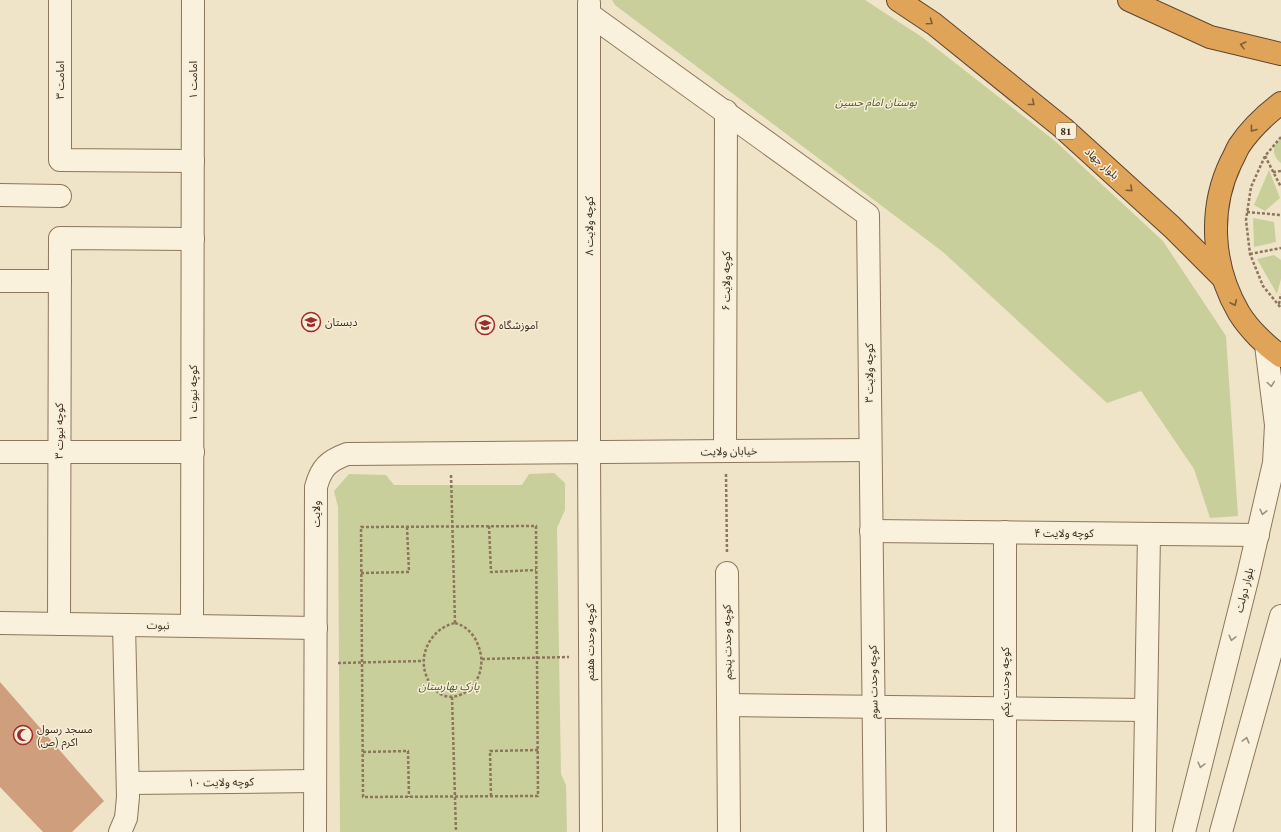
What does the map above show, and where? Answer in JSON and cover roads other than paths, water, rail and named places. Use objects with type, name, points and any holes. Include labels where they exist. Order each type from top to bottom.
[{"type":"highway","name":"بلوار جهاد","points":[[898,0],[934,24],[1063,128],[1172,227],[1222,277]]},
{"type":"highway","points":[[1129,0],[1210,37],[1281,54]]},
{"type":"highway","name":"81","points":[[1273,351],[1239,314],[1222,277],[1216,244],[1216,210],[1224,177],[1239,147],[1259,120],[1281,103]]},
{"type":"street","name":"امامت ۳","points":[[60,0],[60,160],[193,161]]},
{"type":"street","name":"امامت ۱","points":[[193,0],[193,161]]},
{"type":"street","points":[[589,7],[726,112]]},
{"type":"street","name":"کوچه ولایت ۸","points":[[589,7],[589,452]]},
{"type":"street","name":"کوچه ولایت ۳","points":[[726,112],[868,215],[871,531]]},
{"type":"street","name":"کوچه ولایت ۶","points":[[726,112],[726,451]]},
{"type":"street","name":"کوچه نبوت ۱","points":[[192,626],[193,161]]},
{"type":"street","points":[[0,195],[60,196]]},
{"type":"street","name":"کوچه نبوت ۳","points":[[59,624],[60,238],[193,238]]},
{"type":"street","points":[[0,281],[60,281]]},
{"type":"street","name":"بلوار دولت","points":[[1184,832],[1258,535],[1274,463],[1276,445],[1273,403],[1273,351]]},
{"type":"street","name":"خیابان ولایت","points":[[589,452],[870,450]]},
{"type":"street","points":[[0,452],[193,452]]},
{"type":"street","name":"ولایت","points":[[315,832],[316,487],[319,476],[326,465],[336,458],[347,454],[589,452]]},
{"type":"street","name":"کوچه وحدت هفتم","points":[[589,452],[592,832]]},
{"type":"street","name":"کوچه ولایت ۴","points":[[871,531],[1258,535]]},
{"type":"street","name":"کوچه وحدت سوم","points":[[871,531],[875,832]]},
{"type":"street","name":"کوچه وحدت یکم","points":[[1005,532],[1005,832]]},
{"type":"street","points":[[1144,832],[1149,534]]},
{"type":"street","name":"کوچه وحدت پنجم","points":[[727,573],[729,832]]},
{"type":"street","points":[[1221,832],[1281,616]]},
{"type":"street","name":"نبوت","points":[[0,623],[316,628]]},
{"type":"street","points":[[120,832],[124,825],[127,811],[128,783],[124,625]]},
{"type":"street","points":[[728,705],[1146,710]]},
{"type":"street","name":"کوچه ولایت ۱۰","points":[[128,783],[315,781]]},
{"type":"place","name":"دبستان","points":[[311,322]]},
{"type":"place","name":"آموزشگاه","points":[[485,325]]},
{"type":"place","name":"مسجد رسول اکرم (ص)","points":[[23,735]]},
{"type":"park label","name":"بوستان امام حسین","points":[[876,102]]},
{"type":"park label","name":"پارک بهارستان","points":[[449,686]]}]
